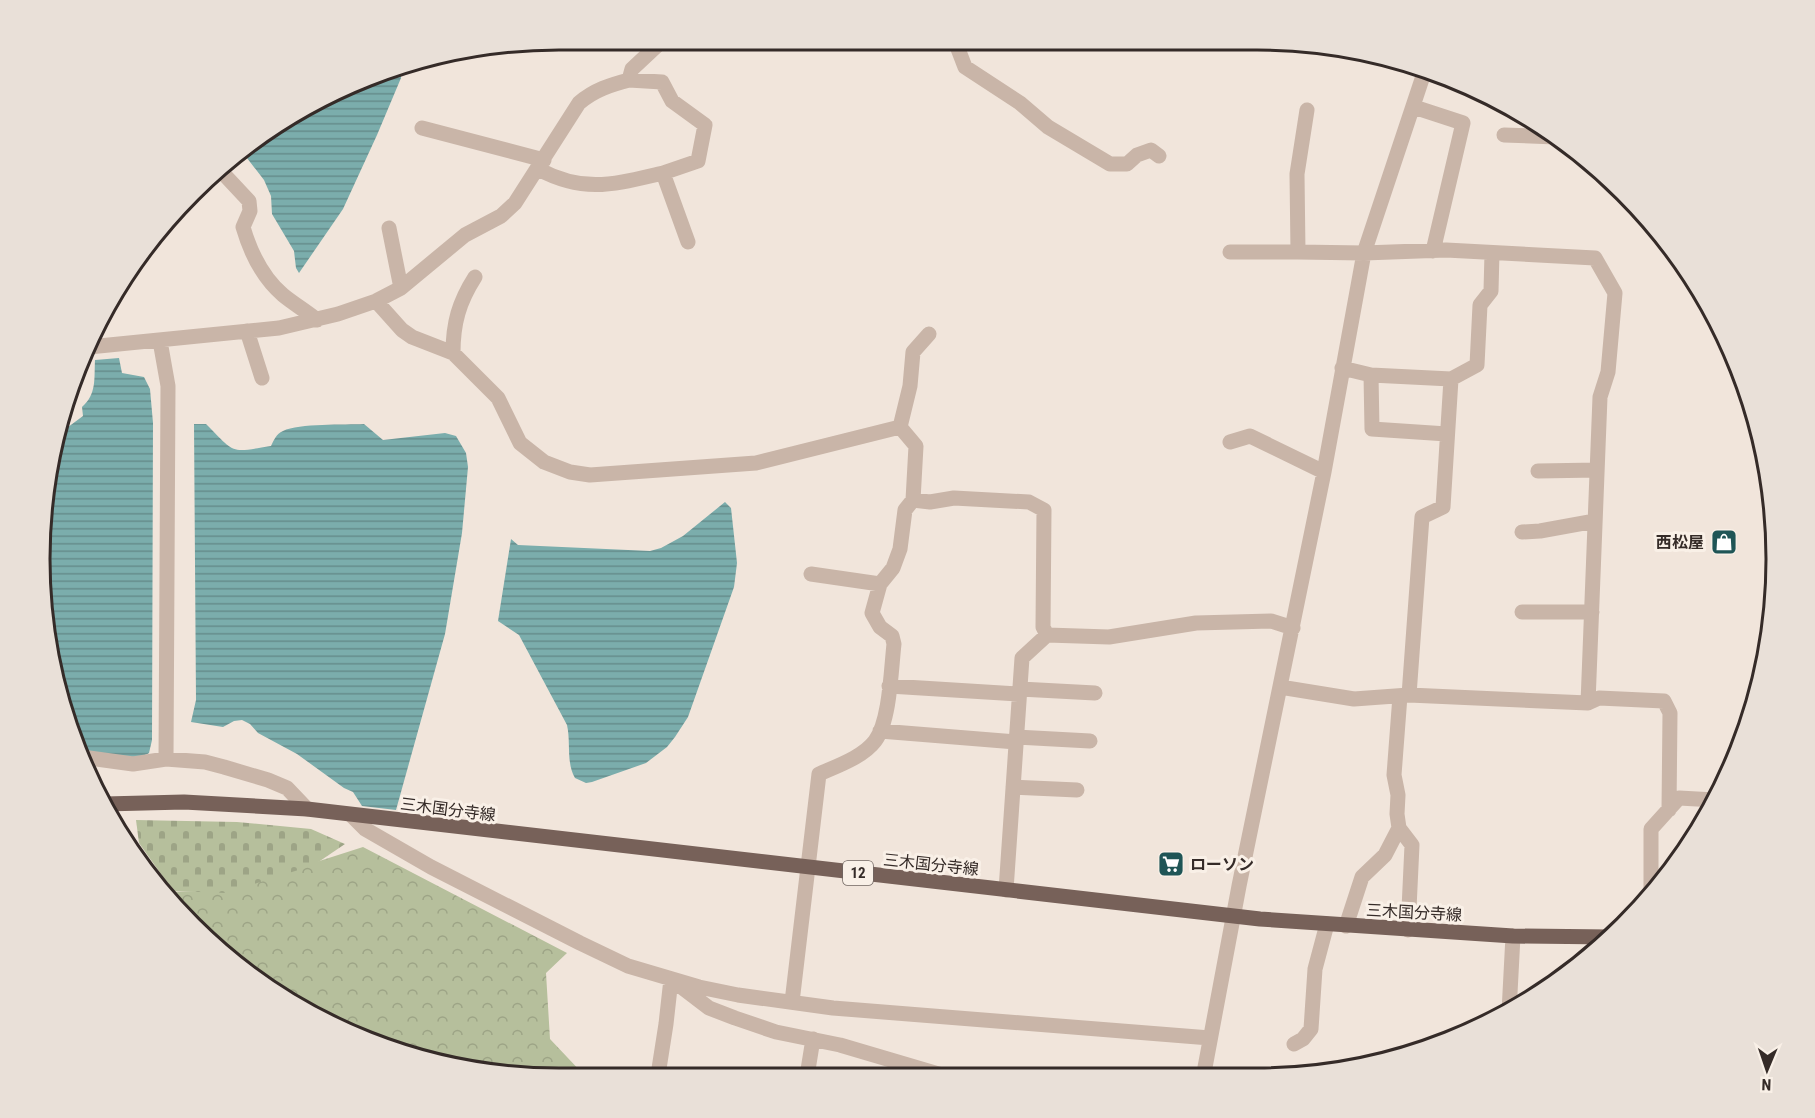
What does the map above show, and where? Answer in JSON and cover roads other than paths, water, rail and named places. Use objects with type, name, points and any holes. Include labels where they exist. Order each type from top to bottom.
[{"type":"main road","name":"三木国分寺線","points":[[113,804],[184,802],[307,809],[1234,916],[1408,930],[1513,936],[1597,937]]},
{"type":"street","points":[[628,80],[632,69],[652,50]]},
{"type":"street","points":[[958,50],[965,67],[1020,103],[1048,127],[1110,164],[1127,164],[1137,155],[1151,150],[1159,156]]},
{"type":"street","points":[[1205,1068],[1324,472],[1364,253],[1423,78]]},
{"type":"street","points":[[96,346],[279,328],[317,320],[376,301],[401,288],[465,235],[501,216],[515,203],[541,165],[579,103],[605,86],[628,80],[662,81],[672,101],[705,125],[698,161],[663,173],[613,185],[591,186],[557,179],[541,165],[422,129]]},
{"type":"street","points":[[1414,107],[1463,123],[1433,250]]},
{"type":"street","points":[[1298,252],[1297,174],[1307,110]]},
{"type":"street","points":[[1504,135],[1540,136]]},
{"type":"street","points":[[663,173],[688,243]]},
{"type":"street","points":[[224,175],[249,201],[250,212],[243,227],[250,249],[262,270],[281,293],[317,320]]},
{"type":"street","points":[[389,228],[401,288]]},
{"type":"street","points":[[1230,252],[1364,253],[1433,250],[1595,258],[1615,293],[1608,372],[1599,397],[1588,704]]},
{"type":"street","points":[[1342,368],[1371,375],[1451,379],[1477,365],[1480,305],[1491,291],[1492,253]]},
{"type":"street","points":[[453,353],[453,330],[463,296],[475,277]]},
{"type":"street","points":[[376,301],[402,330],[412,337],[453,353],[498,398],[520,443],[544,462],[570,472],[590,475],[756,463],[900,428]]},
{"type":"street","points":[[247,331],[262,378]]},
{"type":"street","points":[[900,428],[910,386],[913,352],[929,334]]},
{"type":"street","points":[[160,341],[168,386],[166,759]]},
{"type":"street","points":[[1371,375],[1372,429],[1447,435]]},
{"type":"street","points":[[1346,926],[1362,878],[1385,855],[1399,828],[1398,795],[1394,775],[1405,696],[1422,517],[1443,507],[1451,379]]},
{"type":"street","points":[[792,1002],[819,774],[849,762],[875,742],[885,722],[894,645],[892,636],[880,627],[872,613],[880,584],[893,568],[900,549],[905,510],[913,500],[916,446],[900,428]]},
{"type":"street","points":[[1230,442],[1250,436],[1324,472]]},
{"type":"street","points":[[1538,471],[1597,470]]},
{"type":"street","points":[[913,500],[930,502],[954,498],[1029,502],[1044,510],[1043,627],[1047,635]]},
{"type":"street","points":[[1522,532],[1595,521]]},
{"type":"street","points":[[811,574],[880,584]]},
{"type":"street","points":[[1522,612],[1592,612]]},
{"type":"street","points":[[1006,890],[1022,658],[1047,635],[1109,637],[1196,623],[1271,621],[1293,628]]},
{"type":"street","points":[[889,686],[1095,693]]},
{"type":"street","points":[[1280,687],[1354,699],[1405,696],[1588,704],[1599,698],[1664,701],[1671,713],[1669,810]]},
{"type":"street","points":[[880,731],[1090,741]]},
{"type":"street","points":[[90,758],[133,764],[166,759],[205,762],[268,780],[286,788],[307,809]]},
{"type":"street","points":[[1013,787],[1077,790]]},
{"type":"street","points":[[1651,880],[1651,829],[1679,798],[1705,799]]},
{"type":"street","points":[[352,816],[365,829],[506,906],[628,966],[670,979],[738,995],[833,1008],[1210,1038]]},
{"type":"street","points":[[1399,828],[1412,845],[1408,930]]},
{"type":"street","points":[[1294,1044],[1304,1039],[1311,1029],[1315,969],[1327,924]]},
{"type":"street","points":[[1510,1001],[1513,936]]},
{"type":"street","points":[[670,979],[709,1008],[776,1032],[840,1045],[918,1068]]},
{"type":"street","points":[[659,1068],[670,979]]},
{"type":"street","points":[[808,1068],[813,1039]]},
{"type":"water","points":[[401,75],[343,209],[299,273],[296,268],[294,251],[272,214],[271,196],[264,180],[246,157],[249,155],[276,135],[334,102],[364,88]]},
{"type":"water","points":[[119,358],[122,373],[144,377],[150,389],[153,423],[152,740],[149,753],[134,757],[114,757],[87,751],[67,691],[54,626],[50,559],[54,492],[67,428],[83,416],[82,407],[90,397],[94,385],[95,360]]},
{"type":"water","points":[[194,424],[206,424],[229,446],[240,450],[271,446],[279,434],[290,428],[364,424],[383,440],[445,433],[456,436],[466,453],[468,467],[462,533],[445,634],[396,810],[362,806],[353,792],[297,754],[258,733],[250,724],[242,720],[234,721],[223,727],[191,722],[196,700]]},
{"type":"water","points":[[725,502],[731,508],[737,563],[734,587],[688,717],[667,747],[646,763],[592,782],[586,783],[575,778],[571,766],[567,725],[519,635],[498,621],[511,539],[518,545],[650,551],[661,548],[683,536]]},
{"type":"place","name":"西松屋","points":[[1724,542]]},
{"type":"place","name":"ローソン","points":[[1171,864]]}]
